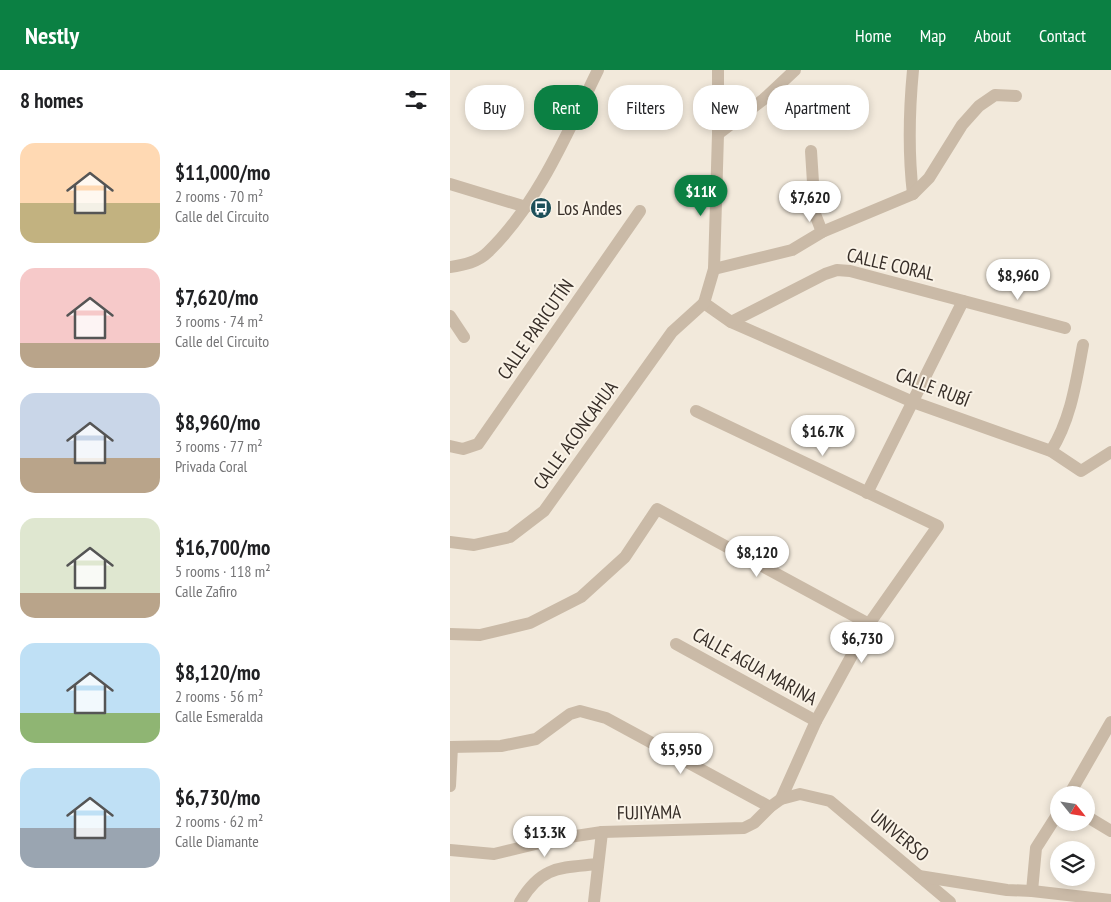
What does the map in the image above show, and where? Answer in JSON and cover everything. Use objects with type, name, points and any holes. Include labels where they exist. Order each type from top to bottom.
[{"type":"street","points":[[450,267],[466,265],[487,253],[526,207],[567,134],[598,70]]},
{"type":"street","points":[[704,303],[714,269],[718,70]]},
{"type":"street","points":[[718,134],[764,99],[795,70]]},
{"type":"street","points":[[912,194],[909,154],[909,106],[913,70]]},
{"type":"street","points":[[714,269],[792,250],[822,232],[912,194],[929,178],[962,125],[979,106],[995,95],[1016,96]]},
{"type":"street","points":[[812,151],[815,214],[822,232]]},
{"type":"street","points":[[450,184],[526,207]]},
{"type":"street","name":"CALLE PARICUTÍN","points":[[450,446],[463,450],[478,444],[640,210]]},
{"type":"street","name":"CALLE CORAL","points":[[731,322],[825,274],[837,270],[850,270],[1065,328]]},
{"type":"street","points":[[867,493],[963,301]]},
{"type":"street","name":"CALLE RUBÍ","points":[[704,303],[731,322],[913,402],[1051,451],[1081,471],[1111,452]]},
{"type":"street","name":"CALLE ACONCAHUA","points":[[450,542],[474,545],[510,536],[544,511],[672,332],[704,303]]},
{"type":"street","points":[[450,316],[464,337]]},
{"type":"street","points":[[1051,451],[1063,429],[1073,399],[1083,345]]},
{"type":"street","points":[[696,411],[938,526],[869,624],[816,721],[781,799]]},
{"type":"street","points":[[450,634],[480,635],[530,623],[581,597],[625,557],[657,509],[869,624]]},
{"type":"street","name":"CALLE AGUA MARINA","points":[[676,644],[816,721]]},
{"type":"street","points":[[450,786],[451,747],[501,746],[536,739],[570,714],[580,711],[606,718],[770,807]]},
{"type":"street","points":[[1074,786],[1111,722]]},
{"type":"street","name":"UNIVERSO","points":[[781,799],[800,794],[830,801],[919,876],[1007,890],[1111,900]]},
{"type":"street","name":"FUJIYAMA","points":[[450,850],[494,854],[556,839],[602,832],[744,828],[754,824],[770,807],[781,799]]},
{"type":"street","points":[[1095,821],[1111,831]]},
{"type":"street","points":[[1032,891],[1036,848],[1050,826]]},
{"type":"street","points":[[594,902],[602,832]]},
{"type":"street","points":[[520,902],[544,874],[556,868],[598,864]]},
{"type":"street","points":[[919,876],[950,902]]},
{"type":"street","points":[[1007,890],[1023,902]]},
{"type":"place","name":"Los Andes","points":[[541,208]]}]
